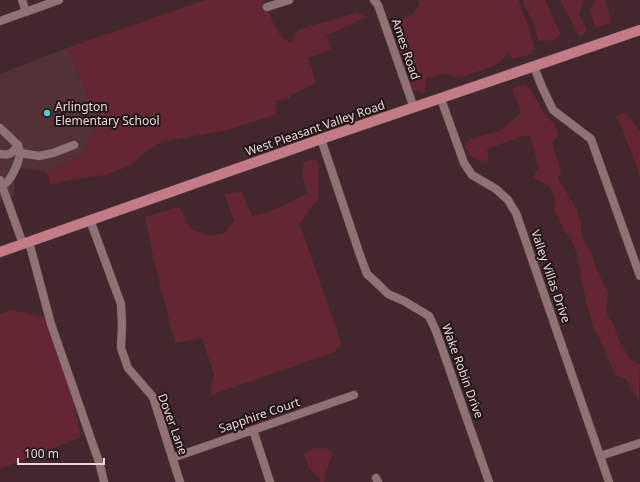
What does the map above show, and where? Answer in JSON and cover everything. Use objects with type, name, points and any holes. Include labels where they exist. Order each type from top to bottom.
[{"type":"main road","name":"West Pleasant Valley Road","points":[[0,252],[321,139],[640,30]]},
{"type":"street","points":[[22,0],[26,12]]},
{"type":"street","points":[[0,21],[59,0]]},
{"type":"street","points":[[268,7],[289,0]]},
{"type":"street","name":"Ames Road","points":[[374,0],[378,5],[414,108]]},
{"type":"street","points":[[534,67],[553,110],[591,139],[640,276]]},
{"type":"street","name":"Valley Villas Drive","points":[[441,99],[464,163],[472,175],[496,190],[508,200],[516,213],[609,482]]},
{"type":"street","points":[[0,128],[19,149],[38,156],[53,153],[74,145]]},
{"type":"street","name":"Wake Robin Drive","points":[[321,139],[367,274],[388,294],[404,301],[429,316],[436,331],[489,482]]},
{"type":"street","points":[[0,154],[7,155],[19,149]]},
{"type":"street","points":[[19,149],[20,158],[10,180],[1,184],[26,243],[100,465],[104,482]]},
{"type":"street","name":"Dover Lane","points":[[90,220],[121,304],[121,348],[128,368],[153,397],[180,482]]},
{"type":"street","name":"Sapphire Court","points":[[172,458],[354,395]]},
{"type":"street","points":[[253,430],[270,482]]},
{"type":"street","points":[[600,456],[640,443]]},
{"type":"shaded area","points":[[205,0],[264,0],[274,25],[282,38],[291,43],[299,29],[356,13],[367,17],[326,36],[332,49],[308,58],[316,83],[291,95],[289,98],[275,101],[277,114],[228,130],[161,142],[143,154],[131,165],[106,175],[75,179],[51,185],[46,171],[83,155],[96,125],[90,100],[67,48]]},
{"type":"shaded area","points":[[417,0],[518,0],[530,31],[534,48],[532,54],[513,59],[507,54],[491,67],[459,78],[445,74],[426,78],[425,92],[421,93],[413,90],[396,39],[399,20],[414,14],[420,3]]},
{"type":"shaded area","points":[[524,0],[545,0],[560,33],[558,38],[552,41],[538,41],[534,24],[524,4]]},
{"type":"shaded area","points":[[560,0],[583,0],[579,15],[587,30],[580,37]]},
{"type":"shaded area","points":[[596,0],[605,0],[610,14],[611,23],[595,27],[590,10]]},
{"type":"shaded area","name":"Arlington Elementary School","points":[[67,48],[90,100],[96,125],[83,155],[46,171],[15,167],[14,196],[0,201],[0,74]]},
{"type":"shaded area","points":[[525,84],[531,90],[545,114],[554,124],[557,131],[558,135],[552,144],[561,171],[558,179],[577,211],[584,241],[593,256],[596,268],[608,293],[606,312],[614,325],[619,341],[631,360],[640,364],[639,402],[626,379],[617,376],[594,329],[587,306],[577,254],[570,237],[564,230],[554,209],[554,194],[550,187],[533,177],[539,168],[530,136],[523,136],[487,149],[489,162],[474,158],[469,154],[464,146],[470,139],[502,130],[521,113],[512,88]]},
{"type":"shaded area","points":[[625,112],[640,131],[640,175],[617,116]]},
{"type":"shaded area","points":[[312,159],[317,161],[319,168],[318,200],[299,224],[341,343],[335,352],[211,395],[210,389],[214,375],[202,338],[175,343],[154,261],[145,217],[179,207],[191,229],[210,236],[225,233],[234,220],[224,194],[242,192],[252,216],[267,213],[297,199],[307,192],[302,174],[304,162]]},
{"type":"shaded area","points":[[10,310],[43,316],[74,404],[81,437],[0,469],[0,314]]},
{"type":"shaded area","points":[[313,449],[327,449],[333,452],[325,474],[325,482],[320,482],[319,478],[309,469],[303,454]]},
{"type":"place","name":"Arlington Elementary School","points":[[47,113]]}]
